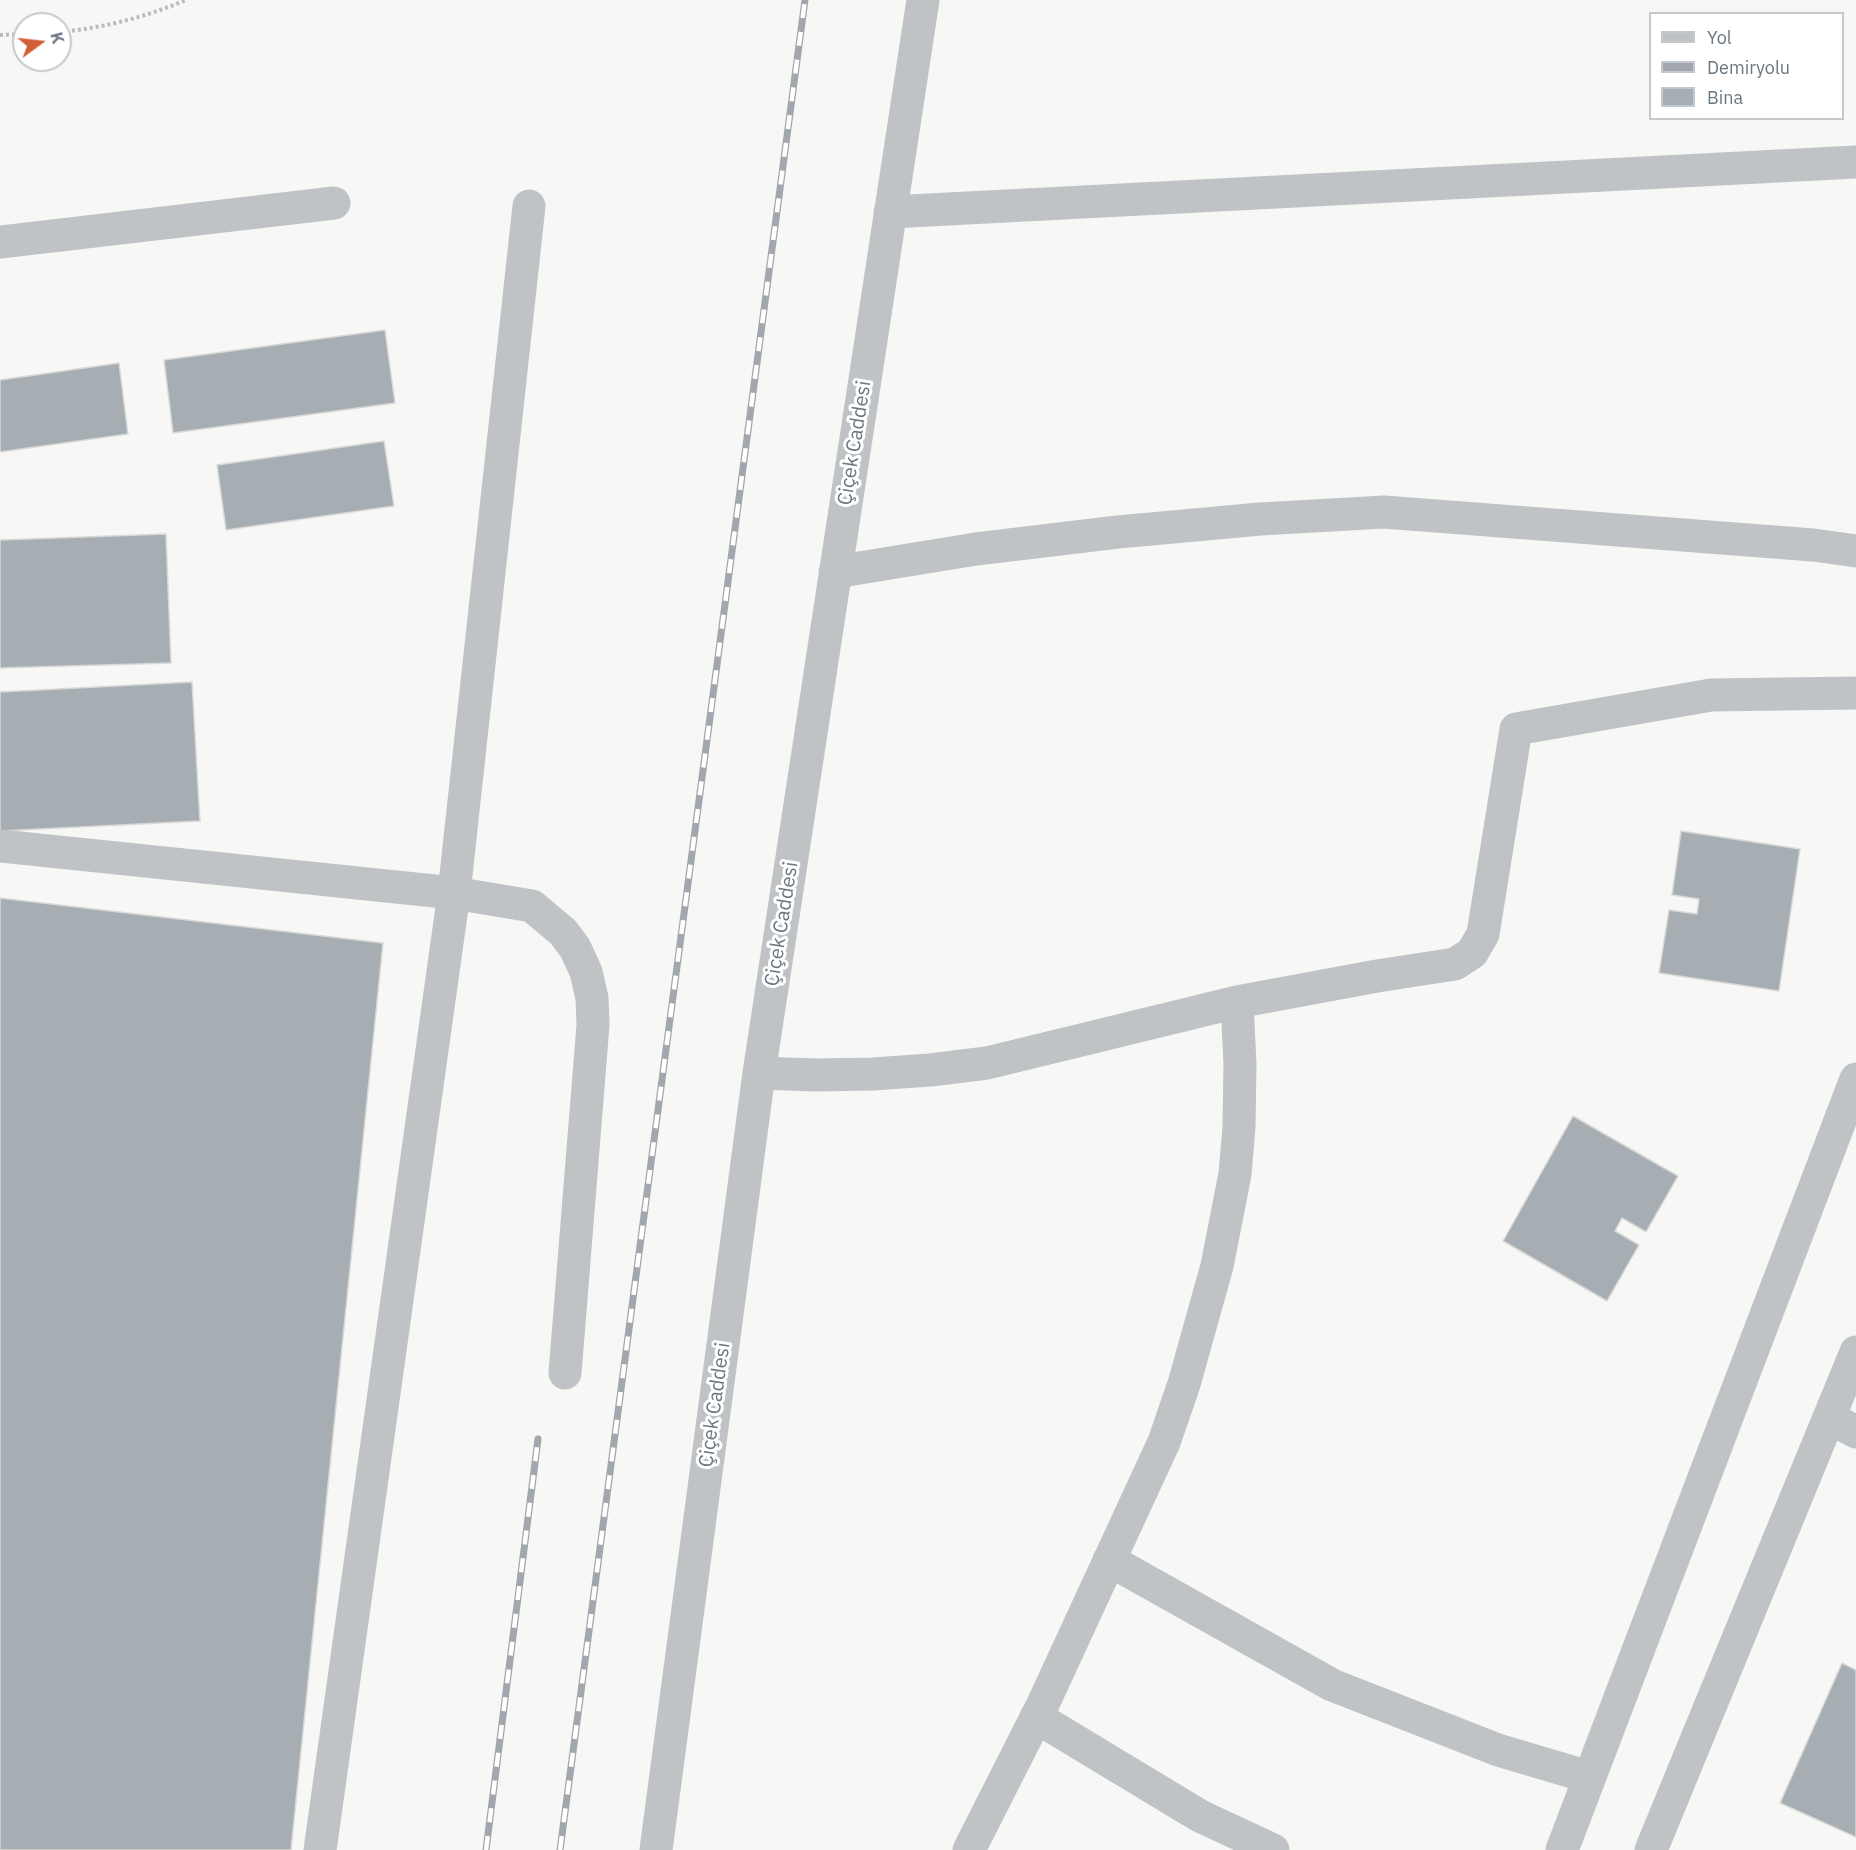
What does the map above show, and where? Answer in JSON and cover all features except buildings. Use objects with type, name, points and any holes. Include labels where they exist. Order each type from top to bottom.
[{"type":"street","name":"Çiçek Caddesi","points":[[656,1850],[759,1073],[922,0]]},
{"type":"street","points":[[890,212],[1856,162]]},
{"type":"street","points":[[0,242],[334,203]]},
{"type":"street","points":[[320,1850],[454,894],[529,206]]},
{"type":"street","points":[[835,572],[976,549],[1118,532],[1260,519],[1384,512],[1813,545],[1856,551]]},
{"type":"street","points":[[759,1073],[873,1074],[987,1063],[1237,1002],[1455,964],[1472,953],[1483,934],[1516,729],[1711,695],[1856,693]]},
{"type":"street","points":[[0,846],[454,894],[532,906],[548,918],[575,948],[586,972],[592,998],[593,1025],[565,1373]]},
{"type":"street","points":[[969,1850],[1036,1717],[1164,1442],[1184,1384],[1217,1266],[1235,1174],[1239,1127],[1240,1064],[1237,1002]]},
{"type":"street","points":[[1562,1850],[1856,1079]]},
{"type":"street","points":[[1652,1850],[1843,1425],[1856,1352]]},
{"type":"street","points":[[1109,1560],[1332,1685],[1498,1750],[1589,1777]]},
{"type":"street","points":[[1036,1717],[1200,1816],[1273,1850]]},
{"type":"path","points":[[72,30],[103,26],[186,0]]},
{"type":"railway","points":[[560,1850],[805,0]]},
{"type":"railway","points":[[486,1850],[538,1439]]}]
